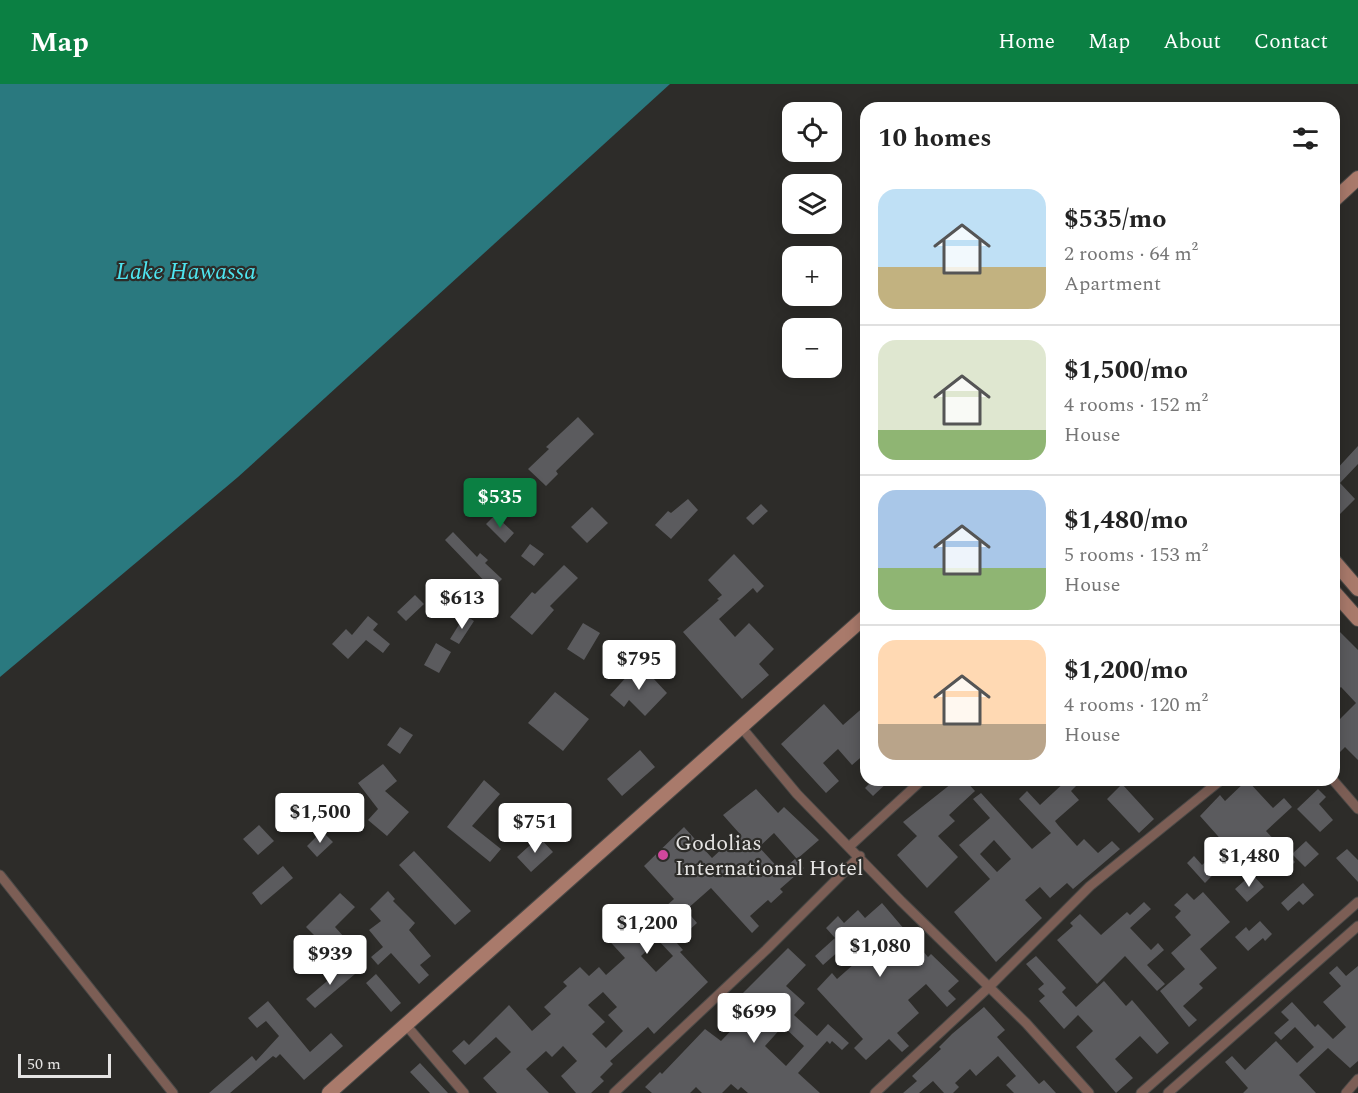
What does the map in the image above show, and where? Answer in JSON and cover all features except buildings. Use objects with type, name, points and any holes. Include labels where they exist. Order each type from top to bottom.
[{"type":"main road","points":[[1340,194],[1358,178]]},
{"type":"main road","points":[[1340,568],[1358,589]]},
{"type":"main road","points":[[1340,597],[1355,610]]},
{"type":"main road","points":[[329,1093],[860,621]]},
{"type":"street","points":[[742,728],[797,794],[989,987],[1089,1093]]},
{"type":"street","points":[[850,846],[915,786]]},
{"type":"street","points":[[875,1093],[989,987],[1090,886],[1214,786]]},
{"type":"street","points":[[1338,786],[1358,808]]},
{"type":"street","points":[[614,1093],[766,950],[860,856]]},
{"type":"street","points":[[0,874],[172,1093]]},
{"type":"street","points":[[1141,1093],[1358,902]]},
{"type":"street","points":[[1168,1093],[1358,926]]},
{"type":"street","points":[[406,1024],[464,1093]]},
{"type":"street","points":[[1346,1093],[1358,1079]]},
{"type":"water","name":"Lake Hawassa","points":[[0,84],[670,84],[238,477],[0,677]]},
{"type":"place","name":"Godolias International Hotel","points":[[663,855]]}]
